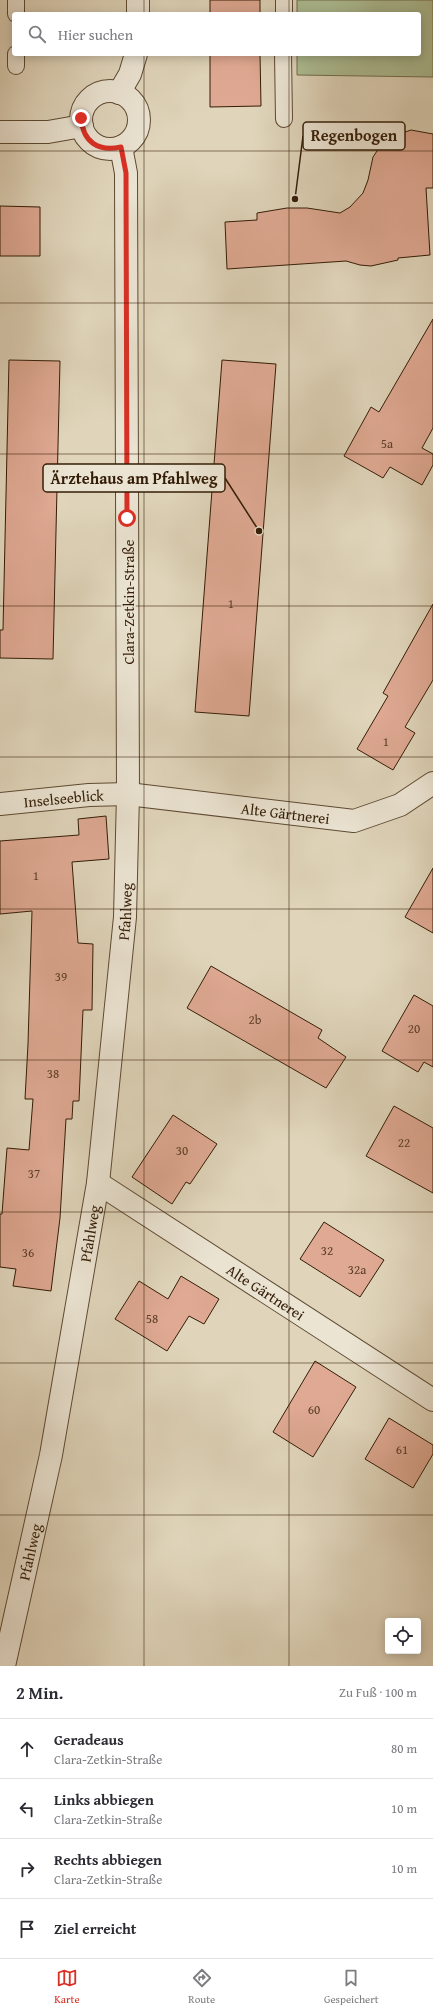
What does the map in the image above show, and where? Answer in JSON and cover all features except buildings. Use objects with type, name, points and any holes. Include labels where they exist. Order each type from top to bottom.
[{"type":"street","points":[[138,0],[138,12]]},
{"type":"street","points":[[119,93],[130,74],[135,56]]},
{"type":"street","points":[[110,91],[119,93],[133,102],[139,118],[138,127],[134,135],[121,147],[107,148],[95,144],[89,140],[82,126],[82,110],[93,96],[110,91]]},
{"type":"street","points":[[0,132],[48,132],[82,126]]},
{"type":"street","name":"Clara-Zetkin-Straße","points":[[121,147],[126,180],[128,794]]},
{"type":"street","name":"Alte Gärtnerei","points":[[128,794],[354,821],[400,805],[433,783]]},
{"type":"street","name":"Inselseeblick","points":[[0,804],[89,795],[128,794]]},
{"type":"street","name":"Pfahlweg","points":[[4,1666],[51,1455],[98,1183],[125,917],[128,794]]},
{"type":"street","name":"Alte Gärtnerei","points":[[98,1183],[433,1400]]},
{"type":"lane","points":[[16,0],[16,12]]},
{"type":"lane","points":[[284,0],[284,12]]},
{"type":"lane","points":[[283,56],[284,119]]},
{"type":"green space","points":[[297,0],[433,0],[433,77],[297,75],[297,56],[421,56],[421,12],[297,12]]},
{"type":"place","name":"Regenbogen","points":[[295,199]]},
{"type":"place","name":"Ärztehaus am Pfahlweg","points":[[259,531]]},
{"type":"route","points":[[81,118],[84,134],[89,140],[103,148],[112,149],[121,147],[126,173],[127,518]]}]
